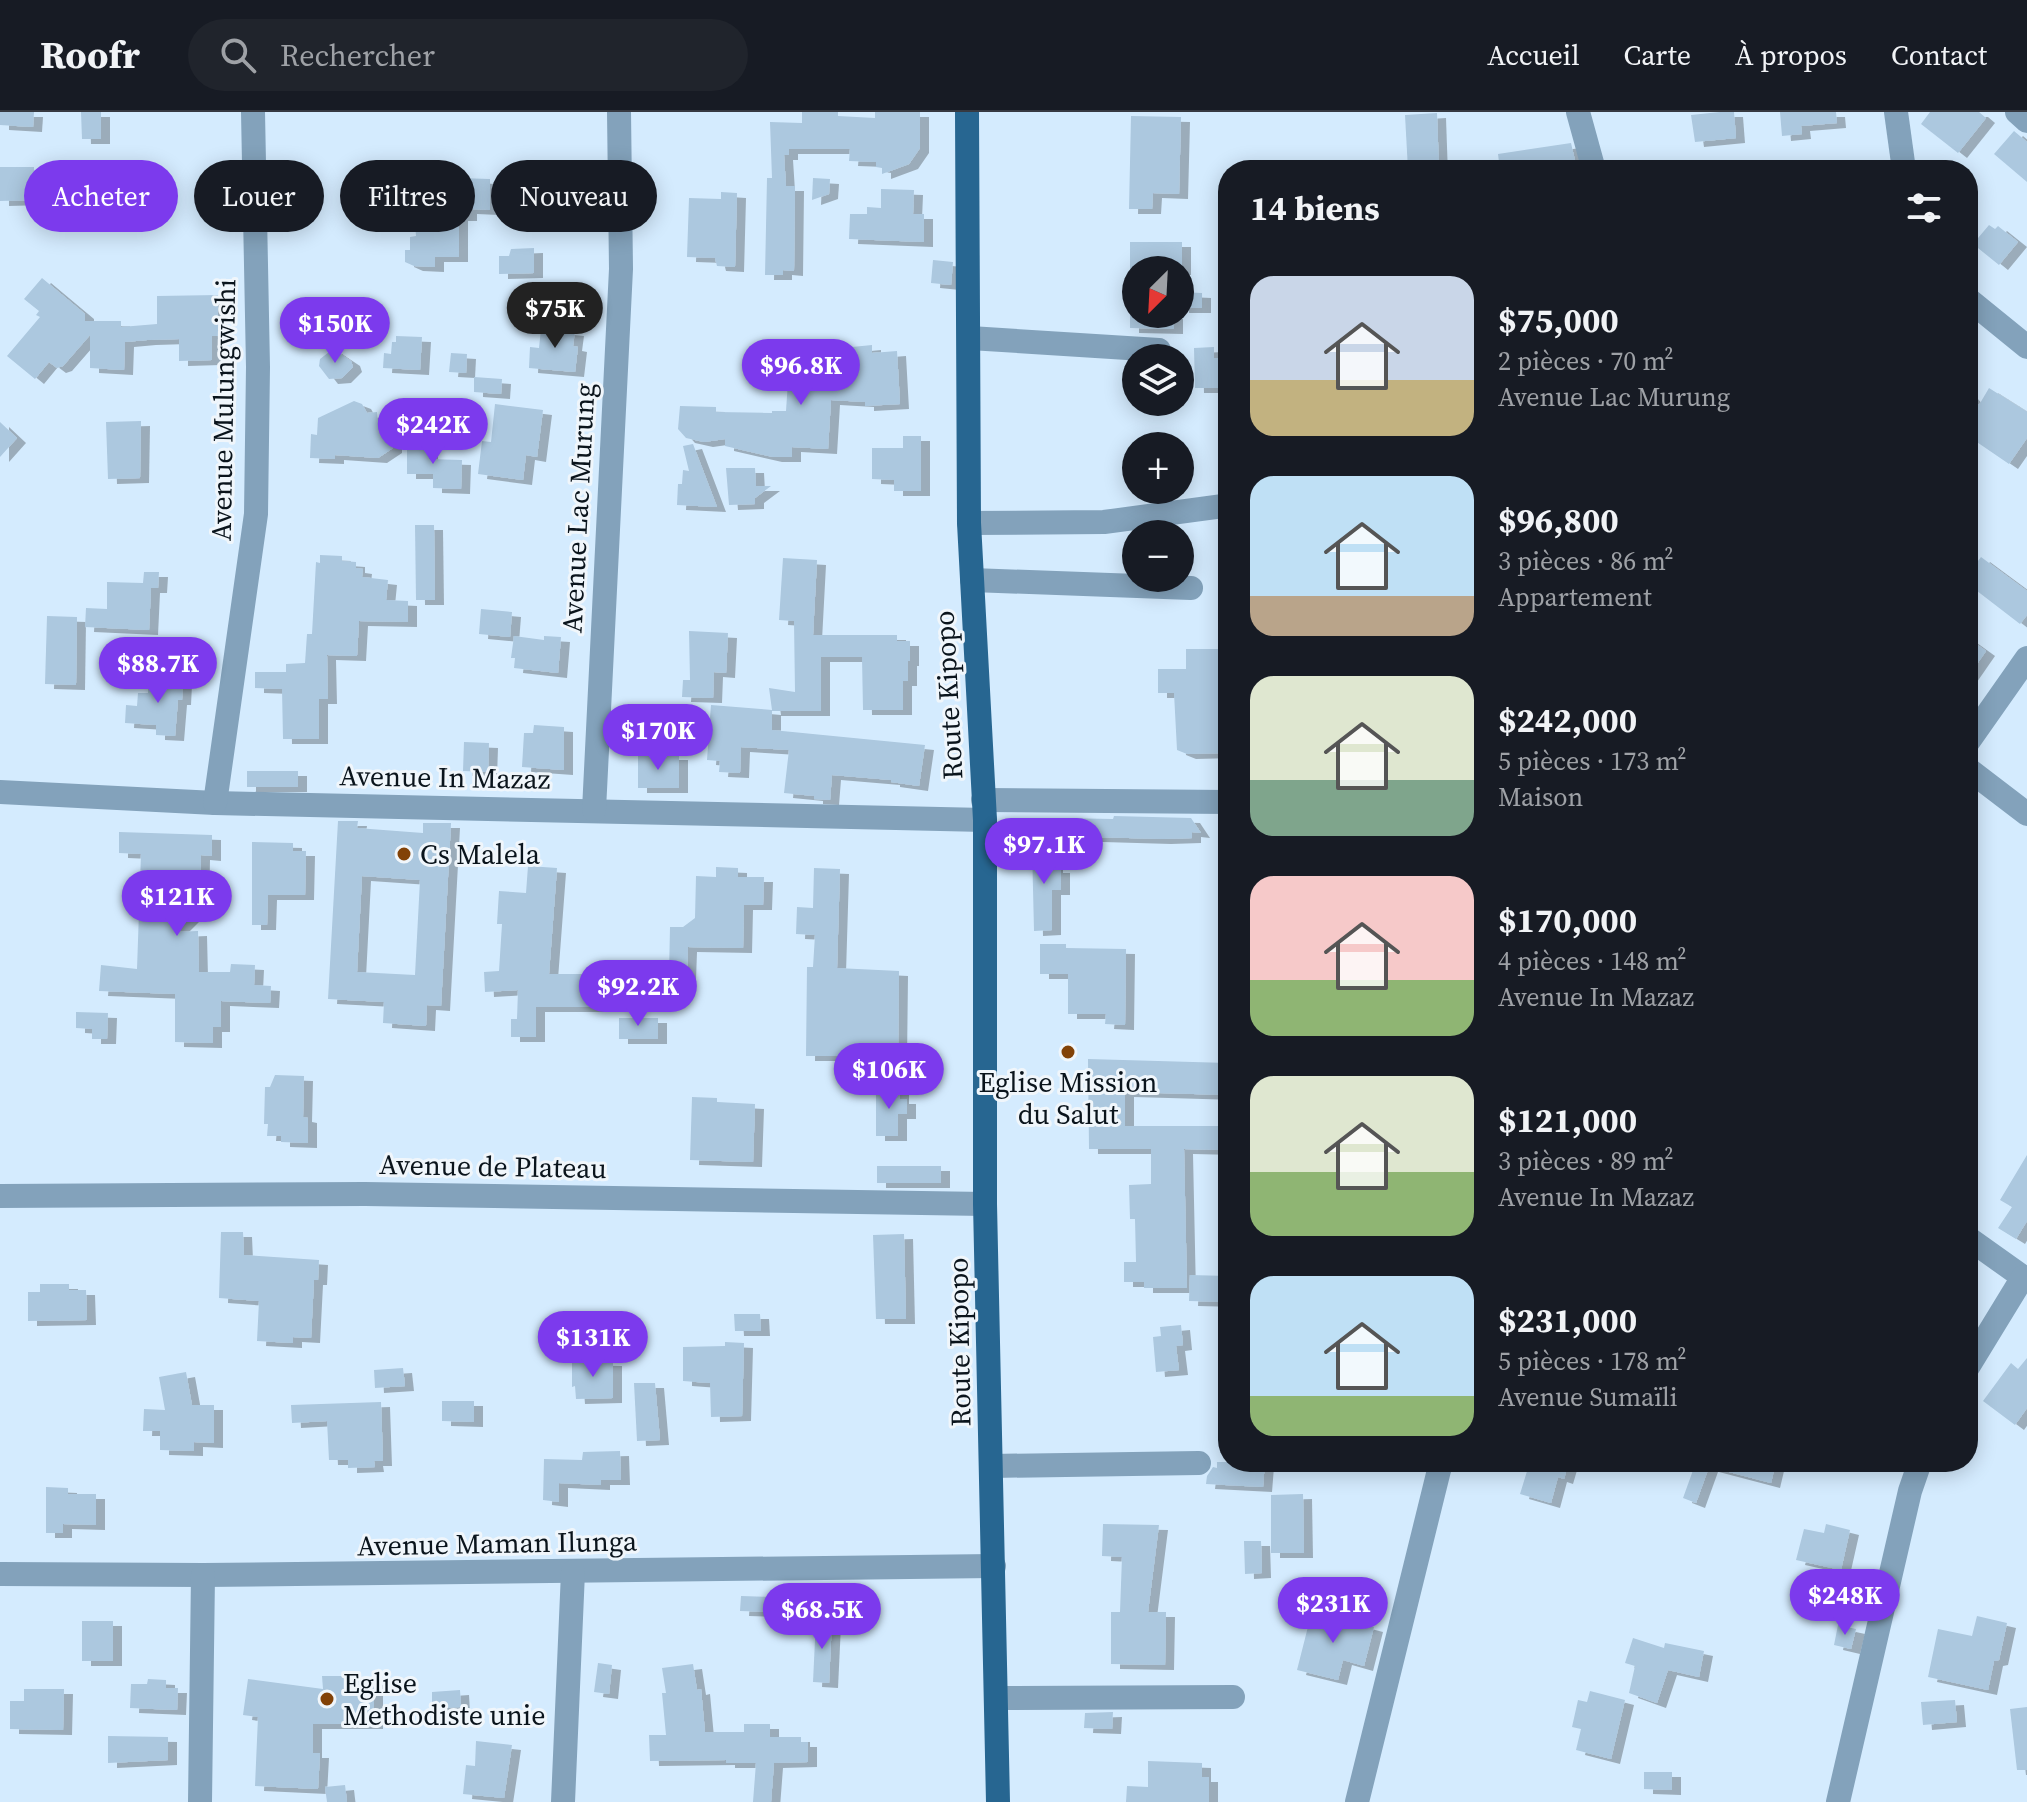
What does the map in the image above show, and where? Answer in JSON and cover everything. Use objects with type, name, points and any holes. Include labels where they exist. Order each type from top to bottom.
[{"type":"main road","name":"Route Kipopo","points":[[967,112],[969,523],[984,810],[985,1204],[998,1802]]},
{"type":"street","name":"Avenue Mulungwishi","points":[[215,803],[256,514],[258,367],[253,112]]},
{"type":"street","name":"Avenue Lac Murung","points":[[594,810],[621,269],[619,112]]},
{"type":"street","points":[[1578,112],[1591,160]]},
{"type":"street","points":[[1896,112],[1903,160]]},
{"type":"street","points":[[2017,112],[2027,121]]},
{"type":"street","points":[[1978,307],[2027,347]]},
{"type":"street","points":[[970,338],[1122,348]]},
{"type":"street","points":[[969,523],[1104,522],[1218,507]]},
{"type":"street","points":[[972,580],[1122,585]]},
{"type":"street","points":[[1978,728],[2027,658]]},
{"type":"street","points":[[1978,777],[2027,814]]},
{"type":"street","name":"Avenue In Mazaz","points":[[0,792],[215,803],[594,810],[984,810],[1218,802]]},
{"type":"street","name":"Avenue de Plateau","points":[[0,1196],[365,1194],[985,1204]]},
{"type":"street","points":[[1978,1245],[2025,1278],[1978,1351]]},
{"type":"street","points":[[992,1466],[1199,1463]]},
{"type":"street","points":[[1357,1802],[1439,1472]]},
{"type":"street","points":[[1838,1802],[1917,1472]]},
{"type":"street","name":"Avenue Maman Ilunga","points":[[0,1574],[203,1575],[994,1566]]},
{"type":"street","points":[[563,1802],[573,1572]]},
{"type":"street","points":[[200,1802],[203,1575]]},
{"type":"street","points":[[996,1698],[1233,1697]]},
{"type":"building","points":[[0,112],[34,112],[33,127],[0,125]]},
{"type":"building","points":[[81,112],[101,112],[101,139],[82,139]]},
{"type":"building","points":[[802,112],[838,112],[838,116],[875,118],[875,112],[920,112],[920,148],[909,164],[882,174],[882,168],[876,167],[876,162],[849,161],[850,149],[789,149],[789,155],[784,155],[786,186],[795,186],[794,271],[783,270],[783,275],[765,275],[767,178],[772,178],[770,122],[802,123]]},
{"type":"building","points":[[1734,112],[1736,138],[1695,142],[1691,115]]},
{"type":"building","points":[[1780,112],[1836,112],[1837,123],[1801,126],[1802,134],[1782,136]]},
{"type":"building","points":[[1930,112],[1979,112],[1986,118],[1958,153],[1921,124]]},
{"type":"building","points":[[1437,113],[1439,160],[1407,160],[1405,115]]},
{"type":"building","points":[[1131,116],[1181,117],[1179,194],[1153,193],[1152,209],[1129,209]]},
{"type":"building","points":[[2014,131],[2027,142],[2027,182],[1994,154]]},
{"type":"building","points":[[1571,143],[1575,160],[1499,160],[1498,154]]},
{"type":"building","points":[[0,167],[24,167],[24,200],[0,201]]},
{"type":"building","points":[[813,178],[830,179],[829,194],[812,200]]},
{"type":"building","points":[[475,179],[490,179],[490,210],[475,209]]},
{"type":"building","points":[[881,189],[914,190],[913,214],[924,214],[924,242],[849,239],[850,214],[867,214],[867,207],[881,208]]},
{"type":"building","points":[[721,192],[737,193],[735,267],[717,266],[715,258],[687,257],[689,198],[721,199]]},
{"type":"building","points":[[1989,225],[1995,229],[1998,226],[2018,242],[1999,265],[1978,248],[1978,238]]},
{"type":"building","points":[[416,232],[459,232],[459,257],[435,257],[435,267],[414,266],[405,262],[405,250],[410,250],[410,237],[416,236]]},
{"type":"building","points":[[1130,242],[1182,242],[1182,256],[1130,256]]},
{"type":"building","points":[[534,248],[534,273],[499,274],[499,256],[509,256],[511,249]]},
{"type":"building","points":[[933,260],[953,262],[951,285],[931,283]]},
{"type":"building","points":[[42,278],[85,314],[85,321],[121,321],[121,327],[157,324],[157,296],[218,295],[218,336],[212,336],[212,360],[179,361],[179,339],[147,340],[125,342],[124,370],[90,368],[90,335],[63,366],[57,368],[49,362],[35,379],[7,356],[40,317],[36,315],[39,311],[24,299]]},
{"type":"building","points":[[1194,293],[1202,293],[1202,308],[1194,308]]},
{"type":"building","points":[[549,324],[564,325],[565,330],[575,331],[573,346],[578,347],[575,372],[529,368],[530,347],[539,348],[541,329],[548,330]]},
{"type":"building","points":[[396,336],[422,337],[420,370],[383,368],[384,353],[391,354]]},
{"type":"building","points":[[872,345],[872,353],[897,351],[900,404],[865,406],[865,402],[831,400],[828,449],[792,447],[792,457],[773,457],[725,446],[725,439],[704,442],[686,438],[678,429],[680,406],[716,407],[716,412],[786,411],[788,381],[805,383],[805,379],[830,380],[831,353]]},
{"type":"building","points":[[1214,347],[1214,358],[1218,358],[1218,388],[1195,388],[1194,348]]},
{"type":"building","points":[[333,349],[351,361],[353,367],[342,378],[329,379],[319,366],[320,359]]},
{"type":"building","points":[[451,353],[467,354],[466,373],[449,372]]},
{"type":"building","points":[[474,377],[502,379],[501,394],[474,392]]},
{"type":"building","points":[[1989,388],[2027,412],[2027,438],[2009,464],[1978,443],[1979,405]]},
{"type":"building","points":[[354,401],[362,404],[367,413],[377,412],[378,424],[393,424],[393,448],[378,458],[335,455],[335,459],[310,458],[311,434],[317,435],[318,418]]},
{"type":"building","points":[[495,404],[543,410],[537,457],[526,455],[523,480],[478,474],[482,441],[491,442]]},
{"type":"building","points":[[141,421],[140,478],[108,479],[106,422]]},
{"type":"building","points":[[0,422],[17,438],[0,457]]},
{"type":"building","points":[[903,436],[921,436],[921,491],[894,491],[894,480],[872,479],[872,448],[903,448]]},
{"type":"building","points":[[407,441],[429,441],[429,459],[462,460],[461,489],[433,488],[433,474],[407,474]]},
{"type":"building","points":[[693,444],[717,507],[677,505],[678,484],[682,484],[683,470],[689,471],[683,446]]},
{"type":"building","points":[[726,468],[755,468],[756,486],[771,486],[755,498],[755,504],[729,505]]},
{"type":"building","points":[[415,525],[434,525],[435,600],[416,600]]},
{"type":"building","points":[[320,555],[342,556],[342,561],[356,562],[356,568],[363,569],[362,577],[388,580],[386,600],[408,601],[408,622],[359,621],[357,656],[327,655],[328,699],[319,699],[319,739],[283,739],[282,689],[255,688],[255,672],[286,672],[286,664],[305,663],[307,634],[312,634],[316,562],[320,563]]},
{"type":"building","points":[[1981,557],[2027,591],[2027,615],[2020,624],[1978,592],[1978,561]]},
{"type":"building","points":[[783,558],[817,560],[813,635],[897,635],[897,641],[910,641],[910,661],[908,681],[903,681],[903,710],[863,710],[862,657],[821,657],[821,711],[772,711],[772,730],[925,745],[919,786],[891,780],[832,775],[830,800],[814,799],[814,796],[784,793],[789,750],[741,747],[740,773],[719,772],[720,761],[707,760],[711,705],[772,710],[769,688],[795,692],[794,621],[779,620]]},
{"type":"building","points":[[144,572],[159,572],[158,588],[151,588],[149,630],[85,627],[86,608],[107,609],[107,582],[143,583]]},
{"type":"building","points":[[481,609],[512,612],[510,637],[479,634]]},
{"type":"building","points":[[47,616],[77,617],[76,685],[45,684]]},
{"type":"building","points":[[689,631],[728,633],[726,673],[714,672],[713,698],[682,697],[683,680],[690,680]]},
{"type":"building","points":[[514,636],[544,640],[544,636],[561,637],[558,673],[514,668],[515,658],[511,658]]},
{"type":"building","points":[[1978,645],[1986,651],[1978,663]]},
{"type":"building","points":[[1186,649],[1218,649],[1218,753],[1187,754],[1177,750],[1174,693],[1158,693],[1158,669],[1186,669]]},
{"type":"building","points":[[149,675],[183,680],[175,736],[156,735],[156,725],[125,723],[126,705],[137,706],[138,693],[148,693]]},
{"type":"building","points":[[534,725],[564,727],[564,770],[522,767],[524,733],[533,733]]},
{"type":"building","points":[[464,742],[489,743],[488,772],[463,771]]},
{"type":"building","points":[[638,755],[679,755],[679,788],[638,788]]},
{"type":"building","points":[[247,771],[298,771],[298,787],[247,787]]},
{"type":"building","points":[[1114,816],[1191,818],[1201,833],[1192,832],[1192,838],[1162,839],[1060,836],[1061,818],[1113,819]]},
{"type":"building","points":[[338,821],[358,821],[357,828],[423,833],[423,823],[451,823],[441,1006],[427,1005],[426,1026],[383,1023],[384,1002],[328,999]],"holes":[[[362,876],[420,880],[415,975],[357,972]]]},
{"type":"building","points":[[119,832],[212,835],[212,856],[201,855],[200,907],[175,932],[198,931],[199,972],[230,972],[231,964],[255,965],[254,985],[271,986],[270,1003],[221,1001],[221,1027],[213,1027],[213,1043],[175,1042],[175,994],[99,991],[101,965],[137,969],[141,854],[119,853]]},
{"type":"building","points":[[252,842],[293,843],[293,851],[306,851],[305,895],[268,895],[267,925],[252,925]]},
{"type":"building","points":[[1032,846],[1054,846],[1054,868],[1061,868],[1061,890],[1052,890],[1052,930],[1034,931]]},
{"type":"building","points":[[528,866],[557,868],[549,974],[608,974],[608,1007],[536,1007],[536,1037],[511,1037],[511,1019],[517,1019],[518,990],[485,992],[484,972],[499,971],[502,924],[497,924],[499,891],[526,893]]},
{"type":"building","points":[[716,867],[738,868],[738,877],[764,877],[763,905],[744,905],[743,948],[688,947],[687,975],[669,975],[670,927],[683,927],[695,918],[696,876],[716,877]]},
{"type":"building","points":[[814,868],[840,869],[837,968],[899,971],[898,1056],[806,1056],[807,967],[813,967],[815,935],[796,934],[797,907],[813,908]]},
{"type":"building","points":[[1040,944],[1066,944],[1066,948],[1126,949],[1125,1025],[1105,1024],[1106,1014],[1068,1014],[1068,974],[1040,974]]},
{"type":"building","points":[[76,1012],[108,1013],[107,1039],[92,1039],[92,1029],[76,1028]]},
{"type":"building","points":[[619,1018],[658,1018],[658,1039],[619,1039]]},
{"type":"building","points":[[1088,1059],[1218,1063],[1218,1095],[1125,1092],[1125,1126],[1218,1126],[1218,1150],[1184,1149],[1187,1288],[1144,1288],[1144,1282],[1124,1282],[1124,1262],[1136,1262],[1135,1219],[1130,1219],[1129,1185],[1151,1184],[1151,1149],[1089,1149]]},
{"type":"building","points":[[275,1075],[304,1076],[303,1117],[308,1118],[308,1143],[281,1142],[281,1136],[267,1136],[268,1124],[264,1124],[265,1087],[270,1087]]},
{"type":"building","points":[[876,1088],[900,1088],[900,1099],[907,1099],[907,1114],[898,1114],[898,1136],[876,1136]]},
{"type":"building","points":[[692,1097],[755,1104],[753,1162],[690,1160]]},
{"type":"building","points":[[2027,1155],[2027,1221],[2016,1239],[1998,1228],[2012,1207],[2000,1200]]},
{"type":"building","points":[[877,1166],[941,1166],[941,1183],[877,1183]]},
{"type":"building","points":[[221,1232],[243,1232],[244,1255],[319,1260],[318,1280],[314,1280],[311,1338],[293,1337],[293,1343],[257,1341],[259,1301],[219,1298]]},
{"type":"building","points":[[904,1234],[906,1319],[876,1319],[873,1235]]},
{"type":"building","points":[[1190,1275],[1218,1276],[1218,1302],[1189,1301]]},
{"type":"building","points":[[40,1284],[69,1284],[69,1290],[86,1290],[87,1320],[28,1321],[28,1292],[40,1292]]},
{"type":"building","points":[[734,1314],[760,1314],[761,1331],[735,1331]]},
{"type":"building","points":[[1181,1325],[1183,1345],[1176,1346],[1179,1370],[1156,1372],[1153,1337],[1161,1336],[1160,1327]]},
{"type":"building","points":[[725,1342],[744,1343],[742,1416],[711,1417],[710,1383],[683,1381],[683,1347],[725,1346]]},
{"type":"building","points":[[2027,1358],[2027,1408],[2015,1425],[1983,1401],[2011,1363],[2018,1369]]},
{"type":"building","points":[[572,1360],[613,1361],[613,1398],[576,1399],[575,1386],[572,1387]]},
{"type":"building","points":[[403,1368],[405,1386],[375,1388],[374,1370]]},
{"type":"building","points":[[186,1372],[192,1405],[214,1405],[214,1443],[194,1442],[194,1451],[160,1450],[160,1431],[143,1431],[144,1409],[165,1410],[159,1377]]},
{"type":"building","points":[[634,1383],[655,1383],[660,1440],[637,1441]]},
{"type":"building","points":[[442,1401],[474,1401],[474,1422],[442,1421]]},
{"type":"building","points":[[381,1402],[383,1461],[374,1461],[375,1467],[348,1468],[348,1460],[329,1460],[327,1421],[292,1423],[291,1405]]},
{"type":"building","points":[[620,1451],[621,1480],[601,1480],[601,1485],[559,1483],[559,1502],[543,1500],[544,1459],[582,1460],[583,1452]]},
{"type":"building","points":[[1218,1462],[1218,1472],[1264,1472],[1263,1487],[1206,1484],[1213,1467],[1217,1468]]},
{"type":"building","points":[[1527,1472],[1566,1472],[1564,1479],[1558,1477],[1551,1503],[1520,1494]]},
{"type":"building","points":[[1692,1472],[1707,1472],[1696,1503],[1683,1498]]},
{"type":"building","points":[[1729,1472],[1774,1472],[1771,1483]]},
{"type":"building","points":[[46,1487],[68,1488],[68,1494],[96,1494],[96,1525],[63,1524],[63,1533],[46,1533]]},
{"type":"building","points":[[1303,1494],[1304,1553],[1271,1553],[1271,1495]]},
{"type":"building","points":[[1103,1524],[1159,1525],[1148,1612],[1166,1612],[1165,1665],[1111,1664],[1111,1612],[1120,1612],[1122,1557],[1102,1556]]},
{"type":"building","points":[[1826,1524],[1850,1530],[1841,1570],[1796,1560],[1804,1529],[1824,1533]]},
{"type":"building","points":[[1244,1541],[1261,1541],[1262,1573],[1245,1574]]},
{"type":"building","points":[[741,1596],[816,1596],[815,1616],[740,1611]]},
{"type":"building","points":[[1312,1611],[1374,1627],[1364,1666],[1343,1660],[1338,1680],[1297,1670]]},
{"type":"building","points":[[1977,1616],[2007,1623],[1988,1690],[1928,1677],[1938,1629],[1972,1636]]},
{"type":"building","points":[[816,1619],[832,1620],[829,1683],[813,1682]]},
{"type":"building","points":[[82,1621],[113,1621],[113,1661],[82,1661]]},
{"type":"building","points":[[1838,1625],[1856,1629],[1851,1649],[1834,1645]]},
{"type":"building","points":[[1633,1638],[1664,1648],[1665,1643],[1704,1651],[1699,1677],[1668,1670],[1657,1703],[1629,1693],[1635,1666],[1625,1663]]},
{"type":"building","points":[[598,1663],[612,1665],[609,1694],[594,1692]]},
{"type":"building","points":[[693,1664],[697,1690],[701,1689],[705,1732],[744,1732],[744,1724],[770,1724],[770,1737],[801,1737],[801,1742],[808,1742],[808,1762],[774,1763],[771,1802],[753,1802],[756,1763],[726,1763],[726,1760],[650,1761],[649,1735],[666,1735],[662,1693],[666,1693],[662,1668]]},
{"type":"building","points":[[322,1676],[358,1676],[359,1680],[374,1680],[374,1724],[313,1724],[313,1753],[320,1753],[318,1789],[255,1786],[258,1717],[243,1715],[248,1679],[323,1689]]},
{"type":"building","points":[[148,1679],[166,1680],[166,1688],[178,1688],[177,1710],[130,1708],[131,1684],[147,1684]]},
{"type":"building","points":[[24,1689],[64,1689],[63,1730],[10,1729],[10,1701],[24,1701]]},
{"type":"building","points":[[460,1690],[461,1707],[432,1708],[432,1692]]},
{"type":"building","points":[[1590,1691],[1625,1700],[1611,1759],[1576,1750],[1581,1729],[1572,1727],[1578,1700],[1587,1702]]},
{"type":"building","points":[[1955,1700],[1957,1722],[1923,1725],[1921,1702]]},
{"type":"building","points":[[2027,1707],[2027,1770],[2017,1770],[2010,1709]]},
{"type":"building","points":[[1113,1712],[1112,1729],[1084,1728],[1085,1713]]},
{"type":"building","points":[[108,1736],[168,1737],[168,1760],[108,1763]]},
{"type":"building","points":[[476,1741],[512,1745],[504,1798],[463,1794],[466,1765],[475,1766]]},
{"type":"building","points":[[1148,1761],[1202,1763],[1202,1777],[1209,1777],[1209,1802],[1126,1802],[1127,1786],[1148,1787]]},
{"type":"building","points":[[1644,1772],[1672,1772],[1672,1790],[1644,1789]]},
{"type":"building","points":[[345,1785],[347,1802],[327,1802],[325,1787]]},
{"type":"place","name":"Cs Malela","points":[[404,854]]},
{"type":"place","name":"Eglise Mission du Salut","points":[[1068,1052]]},
{"type":"place","name":"Eglise Methodiste unie","points":[[327,1699]]}]
